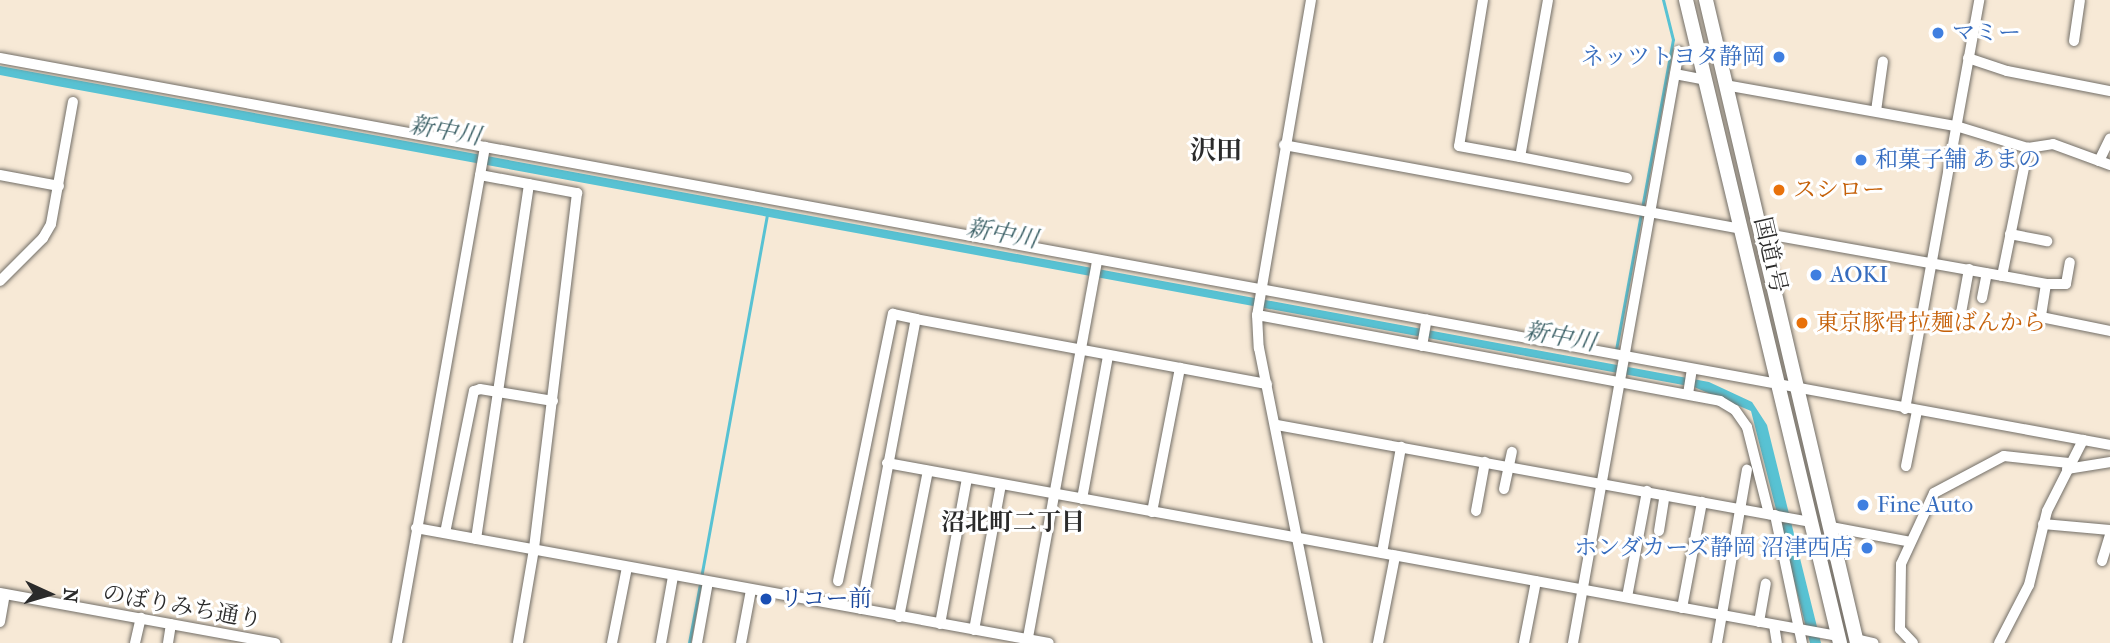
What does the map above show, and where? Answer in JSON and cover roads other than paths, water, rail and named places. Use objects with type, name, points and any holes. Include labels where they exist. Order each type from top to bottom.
[{"type":"highway","name":"国道1号","points":[[1686,0],[1778,385],[1804,521],[1835,638]]},
{"type":"highway","name":"国道1号","points":[[1706,0],[1857,641]]},
{"type":"street","points":[[1311,0],[1284,145],[1258,312],[1267,384],[1318,643]]},
{"type":"street","points":[[1483,0],[1460,146],[1627,178]]},
{"type":"street","points":[[1520,157],[1548,0]]},
{"type":"street","points":[[1905,409],[1979,0]]},
{"type":"street","points":[[2074,41],[2080,0]]},
{"type":"street","points":[[1573,643],[1621,382],[1623,358],[1653,212],[1679,51]]},
{"type":"street","points":[[0,58],[1097,261],[1261,288],[1692,371],[2110,445]]},
{"type":"street","points":[[1968,58],[2007,71],[2110,91]]},
{"type":"street","points":[[1875,111],[1883,61]]},
{"type":"street","points":[[1675,74],[1705,80]]},
{"type":"street","points":[[1726,85],[1956,126],[2028,148],[2053,144],[2110,165]]},
{"type":"street","points":[[0,281],[43,238],[59,186],[74,102]]},
{"type":"street","points":[[2099,161],[2110,138]]},
{"type":"street","points":[[1284,145],[1741,229]]},
{"type":"street","points":[[397,643],[485,147]]},
{"type":"street","points":[[2002,276],[2028,148]]},
{"type":"street","points":[[0,175],[59,186]]},
{"type":"street","points":[[480,175],[577,192],[534,549],[518,643]]},
{"type":"street","points":[[476,539],[529,184]]},
{"type":"street","points":[[1761,233],[2046,284],[2066,284],[2070,262]]},
{"type":"street","points":[[2010,234],[2046,241]]},
{"type":"street","points":[[1028,641],[1097,261]]},
{"type":"street","points":[[1959,324],[1969,269]]},
{"type":"street","points":[[1982,298],[1987,273]]},
{"type":"street","points":[[2046,284],[2042,317],[2110,331]]},
{"type":"street","points":[[1258,312],[1422,346],[1689,392],[1720,401],[1735,410],[1747,427],[1772,515],[1802,643]]},
{"type":"street","points":[[838,581],[893,314],[1267,384]]},
{"type":"street","points":[[861,609],[916,319]]},
{"type":"street","points":[[1422,346],[1427,319]]},
{"type":"street","points":[[1082,499],[1108,356]]},
{"type":"street","points":[[1152,512],[1180,368]]},
{"type":"street","points":[[1689,392],[1692,371]]},
{"type":"street","points":[[445,533],[474,391],[553,401]]},
{"type":"street","points":[[1906,466],[1917,411]]},
{"type":"street","points":[[1277,425],[1804,521]]},
{"type":"street","points":[[2014,643],[2000,641],[2028,585],[2043,524],[2082,440]]},
{"type":"street","points":[[1382,553],[1401,447]]},
{"type":"street","points":[[1504,489],[1512,452]]},
{"type":"street","points":[[1907,642],[1900,629],[1901,565],[1934,493],[1958,477],[2004,456],[2068,466],[2110,461]]},
{"type":"street","points":[[1476,511],[1485,462]]},
{"type":"street","points":[[887,463],[1627,597],[1835,638]]},
{"type":"street","points":[[1718,643],[1748,470]]},
{"type":"street","points":[[899,617],[928,471]]},
{"type":"street","points":[[940,624],[967,478]]},
{"type":"street","points":[[974,630],[1001,484]]},
{"type":"street","points":[[1627,597],[1647,491]]},
{"type":"street","points":[[1659,531],[1665,495]]},
{"type":"street","points":[[1682,608],[1702,502]]},
{"type":"street","points":[[2043,524],[2110,532],[2102,561]]},
{"type":"street","points":[[1831,527],[1911,542]]},
{"type":"street","points":[[416,528],[1049,643]]},
{"type":"street","points":[[1378,643],[1395,556]]},
{"type":"street","points":[[612,643],[627,567]]},
{"type":"street","points":[[661,643],[673,576]]},
{"type":"street","points":[[1524,643],[1536,581]]},
{"type":"street","points":[[697,643],[708,582]]},
{"type":"street","points":[[1759,622],[1766,584]]},
{"type":"street","points":[[741,643],[751,590]]},
{"type":"street","points":[[0,622],[3,594]]},
{"type":"street","name":"のぼりみち通り","points":[[3,594],[275,643]]},
{"type":"street","points":[[135,643],[141,618]]},
{"type":"street","points":[[168,643],[171,624]]},
{"type":"street","points":[[1774,625],[1777,643]]},
{"type":"street","points":[[214,643],[216,632]]},
{"type":"street","points":[[1857,641],[1874,643]]},
{"type":"water","points":[[0,66],[1709,382],[1752,402],[1767,425],[1821,643],[1810,643],[1751,411],[1694,387],[57,86],[0,75]]},
{"type":"waterway","points":[[1616,350],[1673,40],[1663,0]]},
{"type":"waterway","points":[[701,578],[767,216]]},
{"type":"waterway","points":[[689,643],[700,584]]},
{"type":"place","name":"マミー","points":[[1938,33]]},
{"type":"place","name":"ネッツトヨタ静岡","points":[[1779,57]]},
{"type":"place","name":"和菓子舗 あまの","points":[[1861,160]]},
{"type":"place","name":"スシロー","points":[[1779,190]]},
{"type":"place","name":"AOKI","points":[[1816,275]]},
{"type":"place","name":"東京豚骨拉麺ばんから","points":[[1802,323]]},
{"type":"place","name":"Fine Auto","points":[[1863,505]]},
{"type":"place","name":"ホンダカーズ静岡 沼津西店","points":[[1867,548]]},
{"type":"place","name":"リコー前","points":[[766,599]]},
{"type":"district","name":"沢田","points":[[1216,151]]},
{"type":"district","name":"沼北町二丁目","points":[[1013,523]]},
{"type":"water label","name":"新中川","points":[[445,131]]},
{"type":"water label","name":"新中川","points":[[1002,234]]},
{"type":"water label","name":"新中川","points":[[1560,337]]}]
